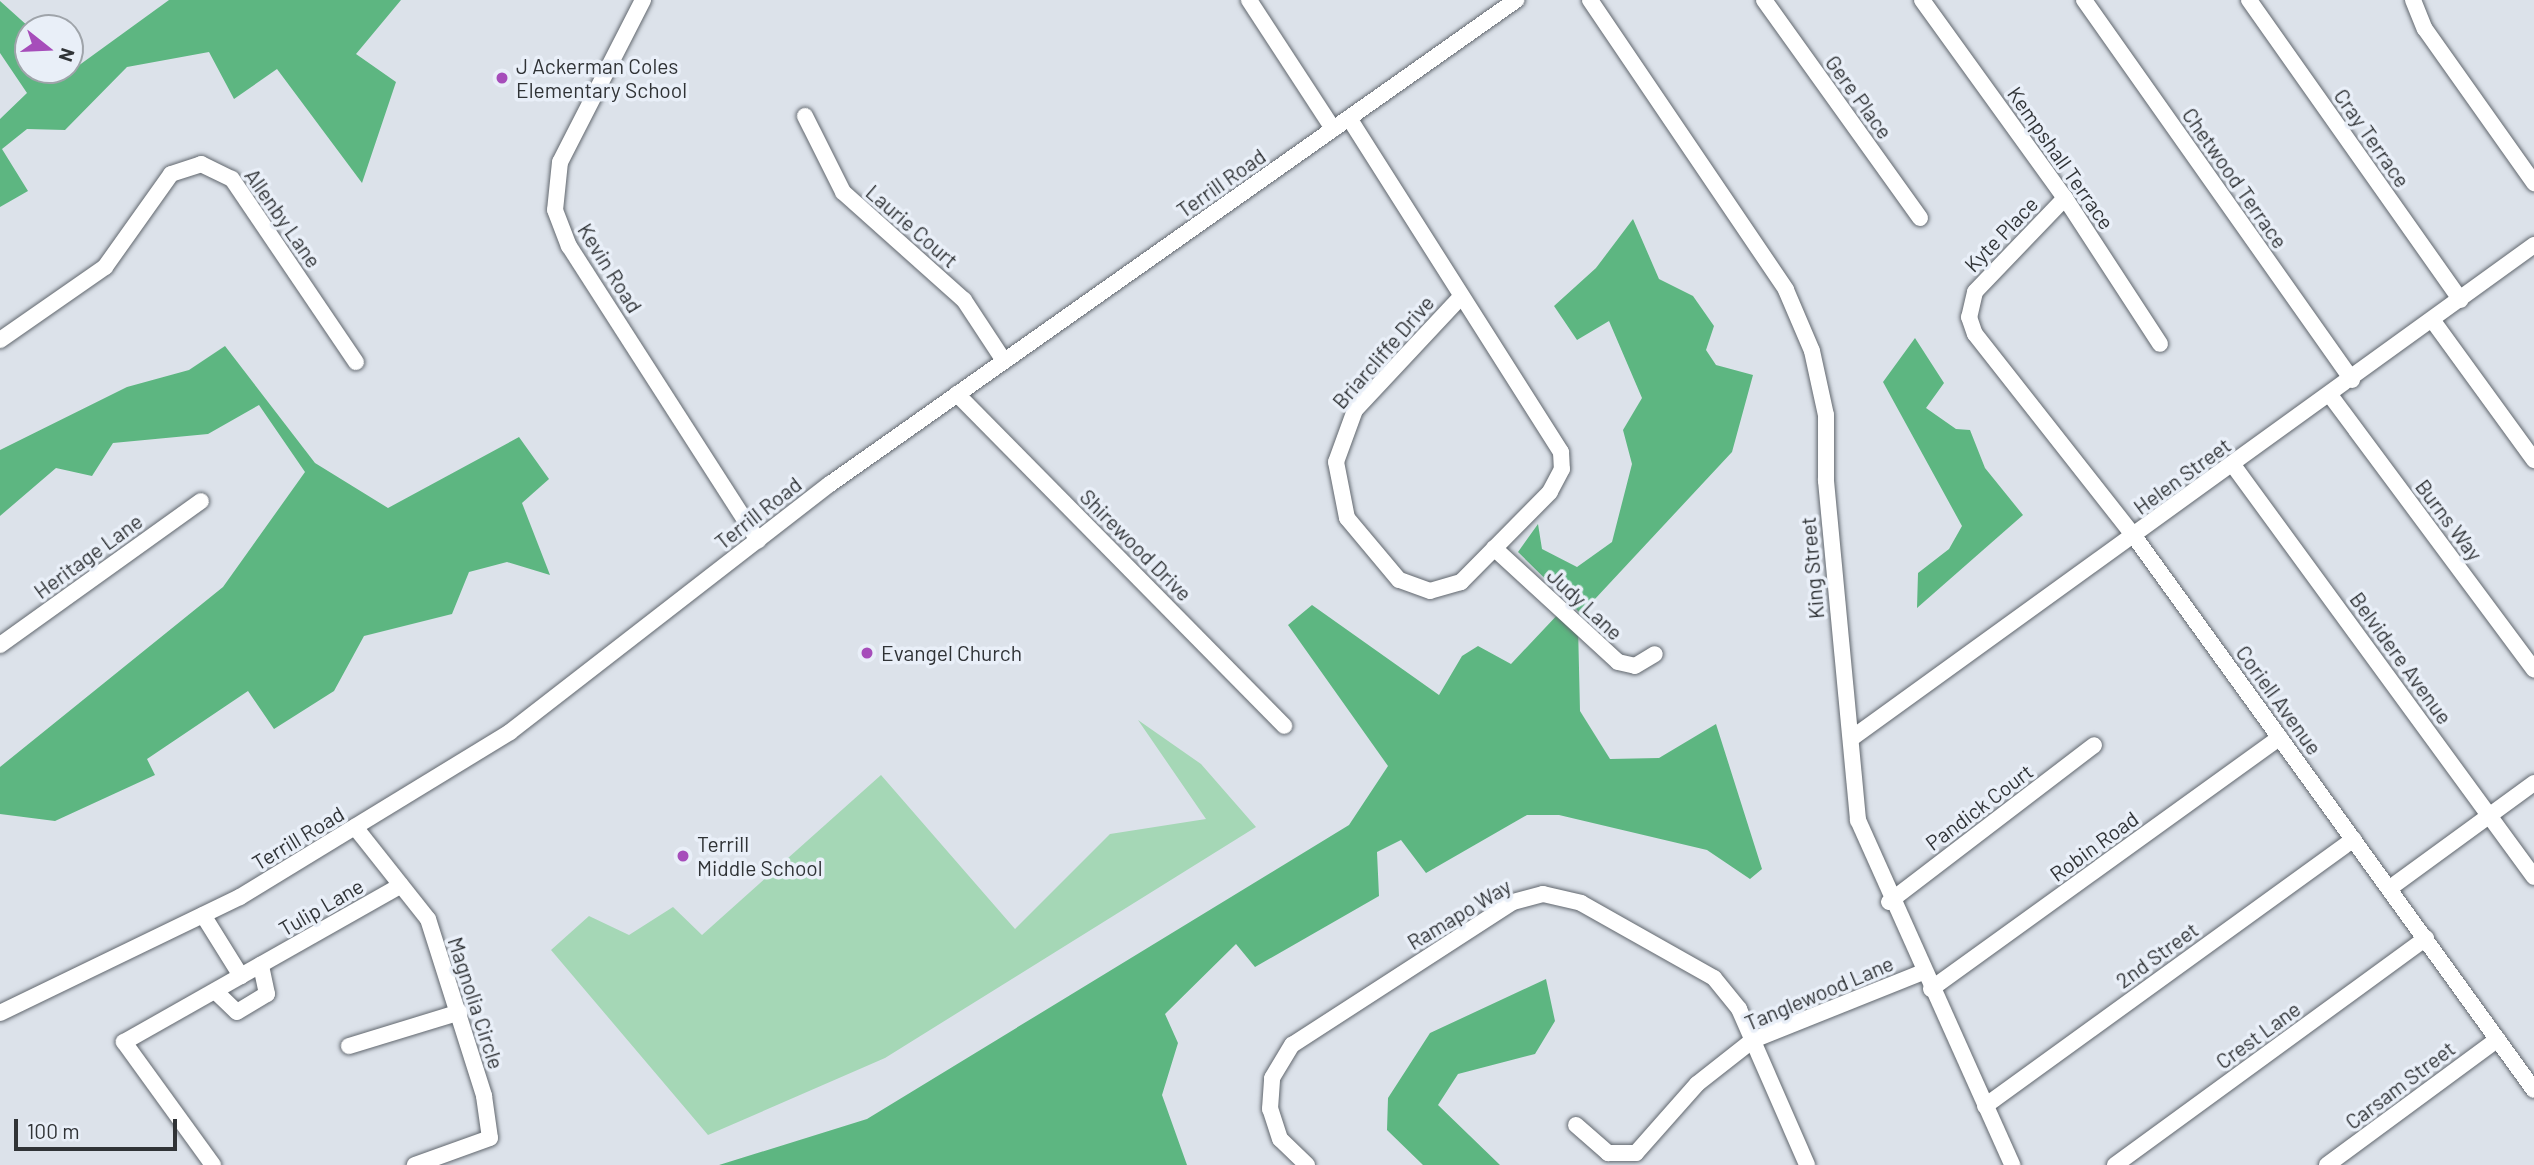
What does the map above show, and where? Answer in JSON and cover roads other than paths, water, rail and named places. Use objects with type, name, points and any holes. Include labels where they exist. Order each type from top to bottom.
[{"type":"street","name":"Kevin Road","points":[[643,0],[560,162],[557,219],[758,540]]},
{"type":"street","points":[[1249,0],[1333,129]]},
{"type":"street","name":"Terrill Road","points":[[0,1013],[203,915],[355,827],[510,732],[758,540],[957,394],[1516,0]]},
{"type":"street","name":"King Street","points":[[1590,0],[1786,290],[1812,351],[1826,415],[1826,481],[1858,820],[1889,902],[2012,1165]]},
{"type":"street","name":"Gere Place","points":[[1764,0],[1920,218]]},
{"type":"street","name":"Kempshall Terrace","points":[[1922,0],[2065,198],[2160,344]]},
{"type":"street","name":"Chetwood Terrace","points":[[2084,0],[2352,380]]},
{"type":"street","name":"Cray Terrace","points":[[2249,0],[2462,300]]},
{"type":"street","points":[[2413,0],[2425,29],[2534,183]]},
{"type":"street","name":"Laurie Court","points":[[804,116],[843,192],[964,300],[1004,361]]},
{"type":"street","name":"Briarcliffe Drive","points":[[1349,118],[1459,299],[1554,436],[1563,461],[1556,485],[1451,587],[1409,586],[1347,518],[1337,485],[1338,451],[1355,410],[1459,299]]},
{"type":"street","name":"Allenby Lane","points":[[0,340],[105,267],[171,174],[201,164],[232,179],[356,362]]},
{"type":"street","name":"Kyte Place","points":[[1980,341],[1969,317],[1975,292],[2065,198]]},
{"type":"street","name":"Helen Street","points":[[1852,738],[2330,396],[2534,245]]},
{"type":"street","points":[[2433,321],[2534,460]]},
{"type":"street","name":"Coriell Avenue","points":[[1980,341],[2134,536],[2534,1090]]},
{"type":"street","name":"Shirewood Drive","points":[[957,394],[1284,726]]},
{"type":"street","name":"Burns Way","points":[[2330,396],[2534,670]]},
{"type":"street","name":"Belvidere Avenue","points":[[2233,465],[2534,877]]},
{"type":"street","name":"Heritage Lane","points":[[0,645],[201,501]]},
{"type":"street","name":"Judy Lane","points":[[1494,548],[1618,662],[1635,666],[1655,654]]},
{"type":"street","name":"Robin Road","points":[[1931,989],[2280,737]]},
{"type":"street","name":"Pandick Court","points":[[1889,902],[2094,745]]},
{"type":"street","points":[[2390,888],[2534,783]]},
{"type":"street","name":"Magnolia Circle","points":[[355,827],[428,919],[460,1012],[490,1138],[415,1165]]},
{"type":"street","name":"2nd Street","points":[[1985,1106],[2354,839]]},
{"type":"street","name":"Tulip Lane","points":[[213,1165],[124,1042],[401,885]]},
{"type":"street","name":"Ramapo Way","points":[[1307,1165],[1280,1139],[1269,1110],[1282,1057],[1304,1035],[1520,899],[1567,897],[1674,950],[1728,994],[1753,1040],[1807,1165]]},
{"type":"street","points":[[203,915],[241,976]]},
{"type":"street","name":"Crest Lane","points":[[2115,1165],[2426,938]]},
{"type":"street","points":[[215,991],[237,1012],[267,994],[261,965]]},
{"type":"street","name":"Tanglewood Lane","points":[[1576,1125],[1608,1153],[1636,1153],[1697,1084],[1753,1040],[1923,972]]},
{"type":"street","points":[[349,1046],[460,1012]]},
{"type":"street","name":"Carsam Street","points":[[2327,1165],[2498,1039]]},
{"type":"place","name":"J Ackerman Coles Elementary School","points":[[502,78]]},
{"type":"place","name":"Evangel Church","points":[[867,653]]},
{"type":"place","name":"Terrill Middle School","points":[[683,856]]}]
